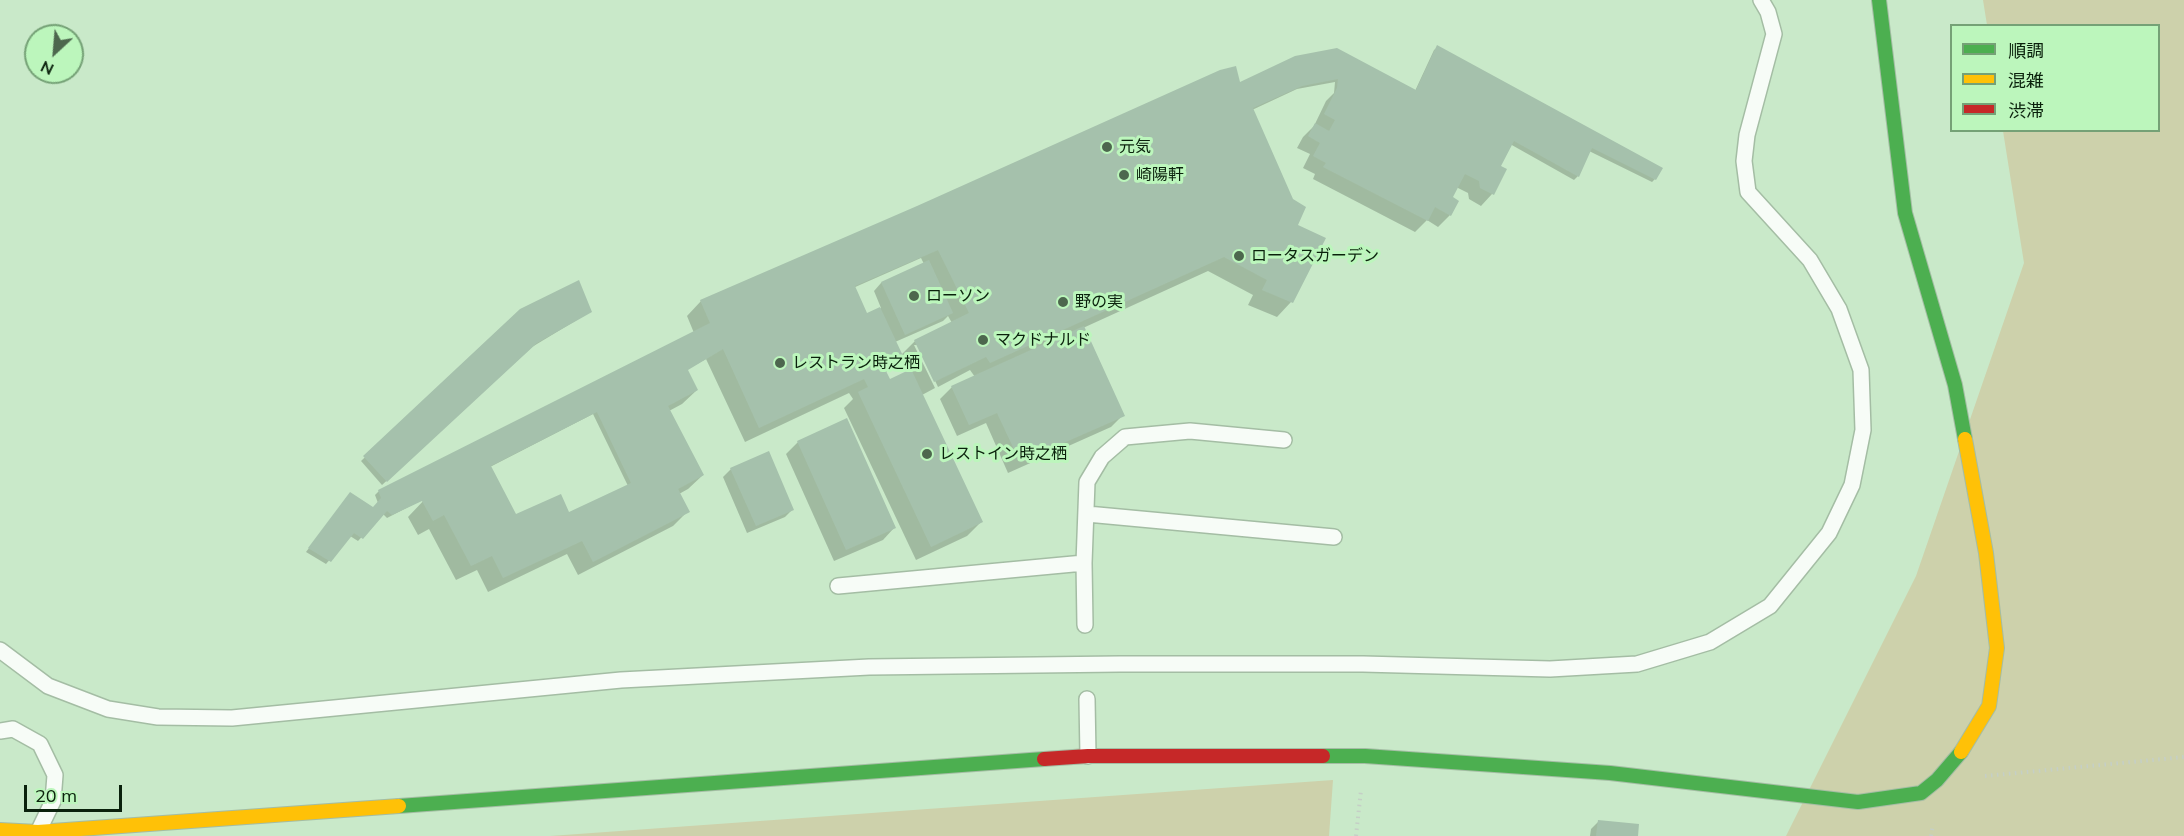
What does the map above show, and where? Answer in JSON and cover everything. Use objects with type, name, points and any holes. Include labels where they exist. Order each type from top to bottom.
[{"type":"street","points":[[0,830],[38,832],[1088,756],[1365,756],[1610,773],[1858,802],[1921,793],[1937,780],[1959,756],[1989,706],[1997,648],[1986,553],[1955,385],[1905,213],[1879,0]]},
{"type":"lane","points":[[0,650],[48,686],[108,709],[158,717],[232,718],[621,680],[869,667],[1305,664],[1550,669],[1637,664],[1710,642],[1770,606],[1829,534],[1852,485],[1863,430],[1861,370],[1839,309],[1810,260],[1748,192],[1744,161],[1747,135],[1774,34],[1768,12],[1761,0]]},
{"type":"lane","points":[[1085,625],[1084,563],[1087,482],[1102,458],[1125,437],[1190,431],[1284,440]]},
{"type":"lane","points":[[1087,514],[1334,537]]},
{"type":"lane","points":[[838,586],[1084,563]]},
{"type":"lane","points":[[1087,699],[1088,756]]},
{"type":"lane","points":[[0,731],[13,729],[40,744],[55,775],[53,801],[38,832]]},
{"type":"path","points":[[1356,836],[1365,756]]},
{"type":"path","points":[[1984,776],[2184,757]]},
{"type":"path","points":[[1931,836],[1937,780]]},
{"type":"green space","points":[[1983,0],[2184,0],[2184,836],[1786,836],[1916,576],[2024,263],[2003,132],[2160,132],[2160,24],[1987,24]]},
{"type":"green space","points":[[1333,780],[1329,836],[550,836]]},
{"type":"building","points":[[1437,45],[1663,168],[1656,180],[1592,148],[1579,177],[1514,141],[1501,166],[1507,169],[1494,195],[1480,188],[1479,181],[1465,174],[1453,197],[1459,201],[1451,216],[1435,207],[1428,221],[1323,167],[1326,163],[1313,156],[1320,143],[1308,136],[1315,123],[1329,131],[1335,120],[1324,114],[1337,88],[1338,79],[1302,86],[1253,108],[1293,199],[1306,207],[1298,225],[1326,238],[1293,303],[1262,290],[1267,280],[1224,257],[990,363],[986,357],[934,382],[914,340],[969,313],[938,250],[855,286],[867,313],[880,307],[904,358],[884,367],[890,379],[911,369],[983,522],[931,547],[858,392],[868,387],[864,379],[759,428],[723,349],[688,370],[698,390],[668,406],[704,475],[678,489],[690,512],[593,562],[582,541],[503,578],[492,556],[471,566],[444,515],[433,521],[422,501],[392,515],[387,511],[363,539],[354,533],[331,562],[308,548],[350,492],[373,507],[381,498],[378,490],[710,323],[700,300],[917,206],[1220,70],[1236,66],[1240,82],[1295,56],[1337,48],[1416,90]],"holes":[[[597,412],[631,483],[569,512],[561,494],[516,514],[491,466]]]},
{"type":"building","points":[[929,260],[953,313],[905,335],[881,282]]},
{"type":"building","points":[[579,280],[592,312],[537,343],[387,482],[363,456],[520,309]]},
{"type":"building","points":[[1084,326],[1125,416],[1020,462],[997,413],[969,425],[951,386]]},
{"type":"building","points":[[847,418],[896,528],[846,550],[797,441]]},
{"type":"building","points":[[769,451],[794,510],[756,526],[730,468]]},
{"type":"building","points":[[1598,820],[1639,824],[1638,836],[1596,836]]},
{"type":"traffic: fast","points":[[1879,0],[1905,213],[1955,385],[1965,439]]},
{"type":"traffic: fast","points":[[1323,756],[1365,756],[1610,773],[1858,802],[1921,793],[1937,780],[1961,752]]},
{"type":"traffic: fast","points":[[399,806],[1044,759]]},
{"type":"traffic: slow","points":[[1961,752],[1989,706],[1997,648],[1986,553],[1965,439]]},
{"type":"traffic: slow","points":[[0,830],[38,832],[399,806]]},
{"type":"traffic: jam","points":[[1044,759],[1088,756],[1323,756]]},
{"type":"place","name":"元気","points":[[1107,147]]},
{"type":"place","name":"崎陽軒","points":[[1124,175]]},
{"type":"place","name":"ロータスガーデン","points":[[1239,256]]},
{"type":"place","name":"ローソン","points":[[914,296]]},
{"type":"place","name":"野の実","points":[[1063,302]]},
{"type":"place","name":"マクドナルド","points":[[983,340]]},
{"type":"place","name":"レストラン時之栖","points":[[780,363]]},
{"type":"place","name":"レストイン時之栖","points":[[927,454]]}]
